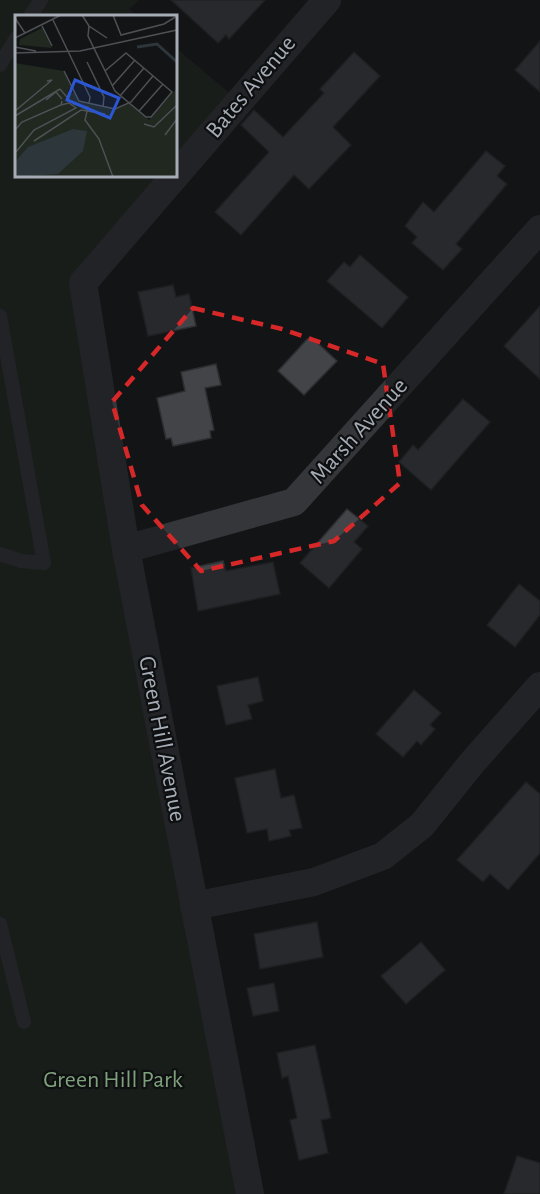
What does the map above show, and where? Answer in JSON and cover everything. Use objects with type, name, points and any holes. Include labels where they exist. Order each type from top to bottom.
[{"type":"street","name":"Bates Avenue","points":[[177,173],[327,0]]},
{"type":"street","name":"Bates Avenue","points":[[83,283],[173,177]]},
{"type":"street","name":"Marsh Avenue","points":[[126,549],[294,502],[540,228]]},
{"type":"street","name":"Green Hill Avenue","points":[[83,283],[126,549],[250,1194]]},
{"type":"street","points":[[194,906],[314,882],[383,856],[422,825],[471,764],[540,686]]},
{"type":"lane","points":[[31,15],[41,0]]},
{"type":"lane","points":[[0,65],[15,40]]},
{"type":"lane","points":[[0,316],[44,563],[21,561],[0,554]]},
{"type":"lane","points":[[0,924],[24,1022]]},
{"type":"highlighted area","points":[[193,308],[282,329],[383,364],[400,483],[334,541],[201,571],[142,505],[112,402]]},
{"type":"green space","name":"Green Hill Park","points":[[0,0],[139,0],[129,9],[137,15],[15,15],[15,177],[174,177],[83,283],[250,1194],[0,1194]]},
{"type":"green space","points":[[177,49],[239,101],[177,174]]},
{"type":"building","points":[[171,0],[265,0],[229,39],[226,35],[218,43]]},
{"type":"building","points":[[540,41],[540,92],[515,70]]},
{"type":"building","points":[[354,52],[380,76],[333,127],[351,145],[309,189],[294,175],[241,235],[215,212],[269,152],[241,125],[254,110],[283,137],[324,93],[320,89]]},
{"type":"building","points":[[486,151],[505,166],[497,176],[507,184],[456,244],[462,249],[443,270],[412,243],[417,237],[405,226],[423,202],[434,212]]},
{"type":"building","points":[[360,255],[408,297],[382,328],[327,281],[344,262],[350,267]]},
{"type":"building","points":[[173,285],[176,297],[189,294],[196,326],[148,336],[138,292]]},
{"type":"building","points":[[540,306],[540,379],[504,346]]},
{"type":"building","points":[[310,336],[337,361],[304,395],[278,371]]},
{"type":"building","points":[[216,364],[221,385],[205,388],[214,430],[210,431],[211,438],[173,446],[171,438],[166,439],[157,398],[185,391],[181,372]]},
{"type":"building","points":[[463,399],[490,422],[431,490],[399,462],[413,445],[418,450]]},
{"type":"building","points":[[347,509],[368,526],[354,542],[362,549],[329,588],[300,563]]},
{"type":"building","points":[[223,561],[226,571],[273,562],[280,594],[198,611],[191,568]]},
{"type":"building","points":[[519,584],[540,601],[540,615],[515,647],[487,625]]},
{"type":"building","points":[[258,677],[263,701],[248,705],[252,719],[226,725],[217,686]]},
{"type":"building","points":[[414,690],[441,713],[430,725],[435,729],[421,745],[417,741],[403,757],[376,734]]},
{"type":"building","points":[[275,769],[281,798],[294,795],[302,828],[289,830],[291,836],[269,841],[267,829],[247,833],[235,778]]},
{"type":"building","points":[[526,782],[540,794],[540,853],[508,890],[490,874],[483,882],[457,860]]},
{"type":"building","points":[[317,922],[323,957],[260,969],[254,934]]},
{"type":"building","points":[[421,942],[445,970],[406,1004],[381,976]]},
{"type":"building","points":[[274,983],[279,1011],[253,1016],[247,988]]},
{"type":"building","points":[[315,1045],[331,1118],[321,1120],[328,1153],[299,1160],[290,1120],[297,1118],[288,1076],[282,1078],[277,1053]]},
{"type":"building","points":[[517,1156],[540,1163],[540,1194],[504,1194]]}]
